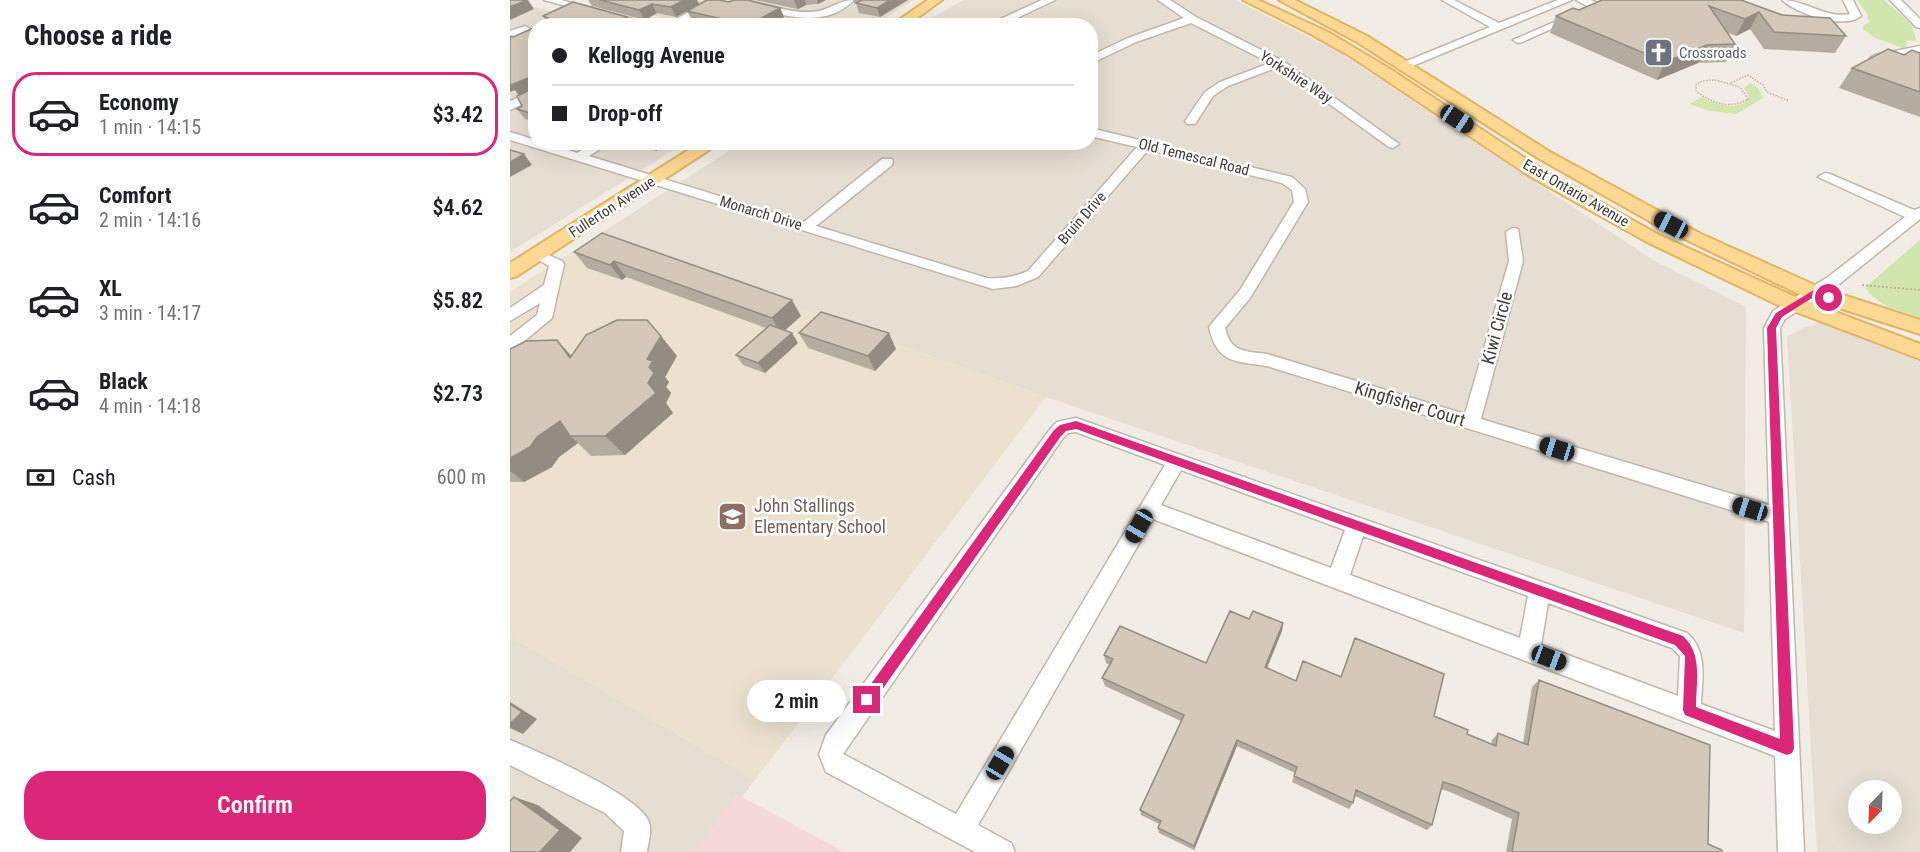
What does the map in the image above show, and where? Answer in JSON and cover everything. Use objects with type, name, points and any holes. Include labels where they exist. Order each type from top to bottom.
[{"type":"main road","points":[[908,18],[936,0]]},
{"type":"main road","name":"East Ontario Avenue","points":[[1249,0],[1321,33],[1364,58],[1568,192],[1689,256],[1793,305],[1920,352]]},
{"type":"main road","name":"East Ontario Avenue","points":[[1285,0],[1411,64],[1580,176],[1690,235],[1814,293],[1920,327]]},
{"type":"main road","name":"Fullerton Avenue","points":[[510,272],[701,150]]},
{"type":"street","points":[[549,0],[622,18]]},
{"type":"street","points":[[684,18],[719,0]]},
{"type":"street","points":[[736,0],[800,16],[816,16],[831,12],[849,0]]},
{"type":"street","points":[[1008,18],[1050,0]]},
{"type":"street","name":"Yorkshire Way","points":[[1163,0],[1192,19],[1279,63],[1393,144]]},
{"type":"street","points":[[1447,0],[1498,27]]},
{"type":"street","points":[[1411,64],[1567,0]]},
{"type":"street","points":[[1518,40],[1594,8],[1594,5],[1581,0]]},
{"type":"street","points":[[1787,0],[1814,12],[1844,19],[1856,16],[1848,0]]},
{"type":"street","points":[[1895,0],[1920,25]]},
{"type":"street","points":[[1098,57],[1132,40],[1192,19]]},
{"type":"street","points":[[510,35],[525,29]]},
{"type":"street","points":[[1865,63],[1876,57],[1920,49]]},
{"type":"street","points":[[1191,121],[1209,94],[1224,84],[1279,63]]},
{"type":"street","points":[[510,106],[528,97]]},
{"type":"street","name":"Old Temescal Road","points":[[1098,134],[1274,176],[1297,186]]},
{"type":"street","name":"Monarch Drive","points":[[510,136],[528,141]]},
{"type":"street","name":"Bruin Drive","points":[[1012,283],[1033,274],[1146,145]]},
{"type":"street","name":"Monarch Drive","points":[[556,150],[986,283],[1012,283]]},
{"type":"street","points":[[579,157],[591,150]]},
{"type":"street","points":[[806,227],[887,162]]},
{"type":"street","points":[[1791,852],[1772,328],[1779,315],[1836,279],[1918,214],[1826,177]]},
{"type":"street","name":"Kingfisher Court","points":[[1297,186],[1302,194],[1301,202],[1245,294],[1217,327],[1221,344],[1235,354],[1267,360],[1779,518]]},
{"type":"street","name":"Kiwi Circle","points":[[1471,423],[1516,261],[1513,232]]},
{"type":"street","points":[[510,344],[544,318],[557,264],[537,255]]},
{"type":"street","points":[[510,316],[552,287]]},
{"type":"street","points":[[1002,852],[841,767],[831,754],[1063,428],[1076,425],[1679,640],[1687,647],[1691,656],[1689,710]]},
{"type":"street","points":[[961,830],[1177,461]]},
{"type":"street","points":[[1149,509],[1787,748]]},
{"type":"street","points":[[1338,578],[1357,525]]},
{"type":"street","points":[[1529,650],[1539,590]]},
{"type":"street","points":[[510,752],[614,804],[638,826],[634,852]]},
{"type":"path","points":[[1731,83],[1746,92],[1746,100],[1735,104],[1717,102],[1702,96],[1696,88],[1697,84],[1705,81],[1731,83],[1748,75],[1763,85],[1767,92],[1789,101]]},
{"type":"path","points":[[1862,285],[1920,290]]},
{"type":"shaded area","points":[[587,0],[914,0],[886,18],[664,18]]},
{"type":"shaded area","points":[[964,0],[1235,0],[1337,51],[1653,260],[1746,307],[1744,633],[1046,397],[595,237],[730,150],[1098,150],[1098,18],[932,18]]},
{"type":"shaded area","points":[[510,1],[579,18],[528,18],[528,150],[674,150],[510,252]]},
{"type":"shaded area","name":"John Stallings Elementary School","points":[[595,237],[1046,397],[755,780],[510,636],[510,292]]},
{"type":"shaded area","points":[[1818,322],[1920,360],[1920,852],[1817,852],[1787,336]]},
{"type":"shaded area","points":[[510,636],[755,780],[701,852],[510,852]]},
{"type":"shaded area","points":[[737,794],[844,852],[694,852]]},
{"type":"green space","points":[[1857,0],[1884,0],[1911,24],[1917,41],[1907,40],[1906,47],[1903,48],[1875,38],[1863,29],[1864,25],[1871,21],[1867,19],[1868,15]]},
{"type":"green space","points":[[1751,83],[1758,88],[1763,98],[1736,114],[1710,111],[1689,104],[1702,97],[1727,106],[1740,105],[1749,97],[1744,88]]},
{"type":"green space","points":[[1920,240],[1920,318],[1884,304],[1866,289]]},
{"type":"building","points":[[510,0],[527,0],[510,7]]},
{"type":"building","points":[[600,0],[684,0],[671,7],[652,4],[639,10]]},
{"type":"building","points":[[707,0],[729,2],[747,0],[780,8],[761,18],[718,18],[687,11]]},
{"type":"building","points":[[862,0],[890,0],[877,8],[856,3]]},
{"type":"building","points":[[1602,0],[1741,0],[1782,15],[1830,18],[1846,36],[1774,32],[1759,12],[1745,19],[1709,6],[1735,44],[1707,45],[1665,62],[1556,16],[1573,8],[1579,10]]},
{"type":"building","points":[[573,2],[627,17],[548,18],[543,16]]},
{"type":"building","points":[[528,30],[528,78],[511,85],[510,36],[513,37]]},
{"type":"building","points":[[1888,49],[1904,55],[1912,50],[1920,53],[1920,92],[1852,68]]},
{"type":"building","points":[[528,91],[528,112],[517,109],[522,106],[517,96]]},
{"type":"building","points":[[510,150],[524,154],[510,162]]},
{"type":"building","points":[[602,233],[792,300],[772,318],[614,261],[610,265],[574,252]]},
{"type":"building","points":[[821,312],[889,333],[868,356],[799,333]]},
{"type":"building","points":[[617,320],[647,320],[661,336],[647,359],[653,361],[649,367],[654,373],[648,383],[656,393],[605,436],[570,436],[560,421],[537,437],[530,447],[510,458],[510,349],[526,341],[557,340],[570,358],[586,335]]},
{"type":"building","points":[[770,325],[792,333],[758,363],[736,355]]},
{"type":"building","points":[[1230,611],[1249,619],[1253,611],[1283,623],[1265,667],[1296,681],[1303,661],[1341,677],[1355,638],[1444,674],[1434,716],[1468,730],[1467,734],[1496,746],[1498,733],[1528,745],[1539,680],[1710,745],[1708,844],[1722,852],[1512,852],[1519,813],[1456,786],[1443,782],[1432,825],[1356,790],[1353,803],[1294,776],[1297,767],[1237,740],[1194,846],[1158,828],[1161,821],[1140,810],[1184,715],[1102,678],[1113,659],[1104,655],[1120,626],[1206,663]]},
{"type":"building","points":[[510,704],[522,712],[510,724]]},
{"type":"building","points":[[514,797],[560,830],[540,852],[510,852],[510,801]]},
{"type":"place","name":"Crossroads","points":[[1658,53]]},
{"type":"place","name":"John Stallings Elementary School","points":[[733,516]]},
{"type":"route","points":[[867,700],[1058,433],[1063,428],[1076,425],[1679,640],[1687,647],[1691,656],[1689,710],[1787,748],[1772,328],[1779,315],[1814,293],[1829,298]]}]
